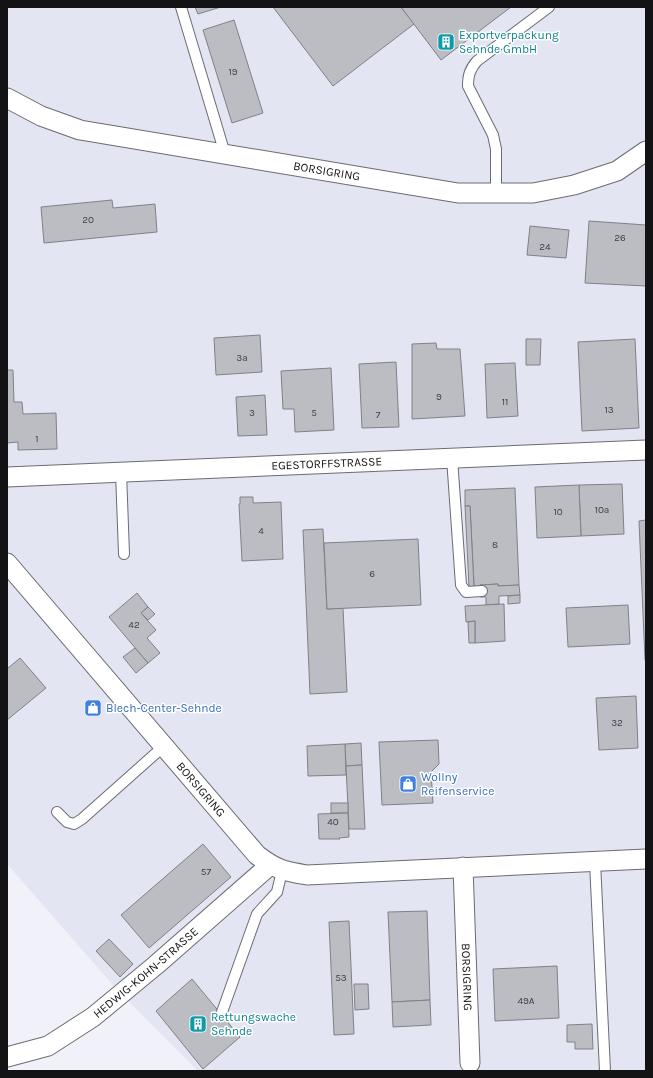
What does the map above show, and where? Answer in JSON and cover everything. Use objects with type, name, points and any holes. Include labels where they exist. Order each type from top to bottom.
[{"type":"street","name":"BORSIGRING","points":[[7,98],[41,116],[80,130],[458,192],[533,193],[574,184],[617,171],[646,151]]},
{"type":"street","name":"EGESTORFFSTRASSE","points":[[7,477],[646,450]]},
{"type":"street","name":"BORSIGRING","points":[[7,563],[257,855],[276,868]]},
{"type":"street","points":[[276,868],[307,874],[646,859]]},
{"type":"street","name":"BORSIGRING","points":[[463,867],[469,1067]]},
{"type":"street","name":"HEDWIG-KOHN-STRASSE","points":[[7,1057],[48,1046],[93,1017],[276,868]]},
{"type":"lane","points":[[181,7],[225,154]]},
{"type":"lane","points":[[496,193],[496,150],[493,135],[468,86],[468,77],[471,68],[476,61],[550,7]]},
{"type":"lane","points":[[452,458],[461,585],[466,592],[482,590]]},
{"type":"lane","points":[[121,472],[124,554]]},
{"type":"lane","points":[[57,812],[67,822],[74,824],[82,819],[164,746]]},
{"type":"lane","points":[[595,862],[605,1071]]},
{"type":"lane","points":[[222,1012],[257,914],[277,892],[276,868]]},
{"type":"shaded area","points":[[7,7],[646,7],[646,1071],[198,1071],[119,992],[7,864]]},
{"type":"building","points":[[195,7],[221,7],[198,14]]},
{"type":"building","points":[[273,7],[401,7],[414,24],[333,86]]},
{"type":"building","name":"Exportverpackung Sehnde GmbH","points":[[401,7],[511,7],[441,60]]},
{"type":"building","points":[[234,20],[263,113],[232,123],[203,30]]},
{"type":"building","points":[[112,200],[113,208],[155,204],[157,232],[44,243],[41,207]]},
{"type":"building","points":[[589,221],[646,225],[646,286],[585,283]]},
{"type":"building","points":[[530,226],[569,230],[566,258],[527,255]]},
{"type":"building","points":[[260,335],[262,372],[216,375],[214,338]]},
{"type":"building","points":[[526,339],[541,339],[540,365],[526,365]]},
{"type":"building","points":[[635,339],[639,428],[582,431],[578,342]]},
{"type":"building","points":[[436,343],[437,349],[460,349],[465,416],[412,419],[412,344]]},
{"type":"building","points":[[396,362],[399,427],[362,428],[359,364]]},
{"type":"building","points":[[515,363],[518,416],[487,418],[485,364]]},
{"type":"building","points":[[331,368],[334,430],[295,432],[294,409],[283,409],[281,371]]},
{"type":"building","points":[[7,370],[13,370],[14,402],[22,402],[23,414],[56,413],[57,449],[18,450],[18,442],[7,443]]},
{"type":"building","points":[[265,395],[267,435],[238,436],[236,397]]},
{"type":"building","points":[[622,484],[624,534],[581,536],[579,485]]},
{"type":"building","points":[[579,485],[581,536],[537,538],[535,487]]},
{"type":"building","points":[[515,488],[519,585],[498,586],[498,584],[480,585],[480,587],[474,587],[470,506],[465,506],[465,490]]},
{"type":"building","points":[[240,497],[253,497],[253,503],[281,502],[283,559],[242,561],[239,504]]},
{"type":"building","points":[[465,506],[470,506],[474,587],[469,587]]},
{"type":"building","points":[[646,520],[646,660],[645,660],[639,521]]},
{"type":"building","points":[[323,529],[327,609],[343,608],[347,692],[310,694],[303,530]]},
{"type":"building","points":[[418,539],[421,605],[327,609],[324,543]]},
{"type":"building","points":[[498,584],[498,586],[519,585],[520,595],[499,596],[499,604],[486,605],[486,597],[480,597],[480,585]]},
{"type":"building","points":[[137,593],[148,607],[141,613],[156,630],[147,638],[160,653],[148,663],[109,617]]},
{"type":"building","points":[[520,595],[520,603],[508,604],[508,596]]},
{"type":"building","points":[[504,604],[505,641],[475,643],[475,621],[466,622],[465,606]]},
{"type":"building","points":[[628,605],[630,644],[568,647],[566,608]]},
{"type":"building","points":[[148,607],[155,614],[148,620],[141,613]]},
{"type":"building","points":[[475,621],[475,643],[469,643],[468,622]]},
{"type":"building","points":[[135,648],[148,663],[136,673],[123,657]]},
{"type":"building","points":[[20,658],[46,688],[7,720],[7,669]]},
{"type":"building","points":[[636,696],[638,748],[599,750],[596,698]]},
{"type":"building","points":[[438,740],[439,764],[431,772],[433,803],[382,805],[379,742]]},
{"type":"building","points":[[361,743],[362,765],[346,766],[345,744]]},
{"type":"building","points":[[345,744],[346,775],[308,776],[307,746]]},
{"type":"building","points":[[362,765],[365,829],[349,829],[346,766]]},
{"type":"building","points":[[331,803],[348,803],[348,813],[331,813]]},
{"type":"building","points":[[348,813],[349,837],[339,838],[340,839],[319,839],[318,814]]},
{"type":"building","points":[[203,844],[231,877],[149,948],[121,915]]},
{"type":"building","points":[[427,911],[430,1000],[392,1002],[388,912]]},
{"type":"building","points":[[349,921],[354,1034],[334,1035],[329,922]]},
{"type":"building","points":[[109,939],[133,964],[120,977],[96,951]]},
{"type":"building","points":[[557,966],[559,1018],[495,1021],[493,969]]},
{"type":"building","name":"Rettungswache Sehnde","points":[[192,979],[240,1037],[203,1069],[156,1011]]},
{"type":"building","points":[[354,984],[368,984],[369,1009],[355,1010]]},
{"type":"building","points":[[430,1000],[431,1025],[393,1027],[392,1002]]},
{"type":"building","points":[[592,1024],[593,1049],[575,1049],[575,1042],[567,1042],[567,1025]]},
{"type":"place","name":"Exportverpackung Sehnde GmbH","points":[[446,42]]},
{"type":"place","name":"Blech-Center-Sehnde","points":[[93,708]]},
{"type":"place","name":"Wollny Reifenservice","points":[[408,784]]},
{"type":"place","name":"Rettungswache Sehnde","points":[[198,1024]]}]
